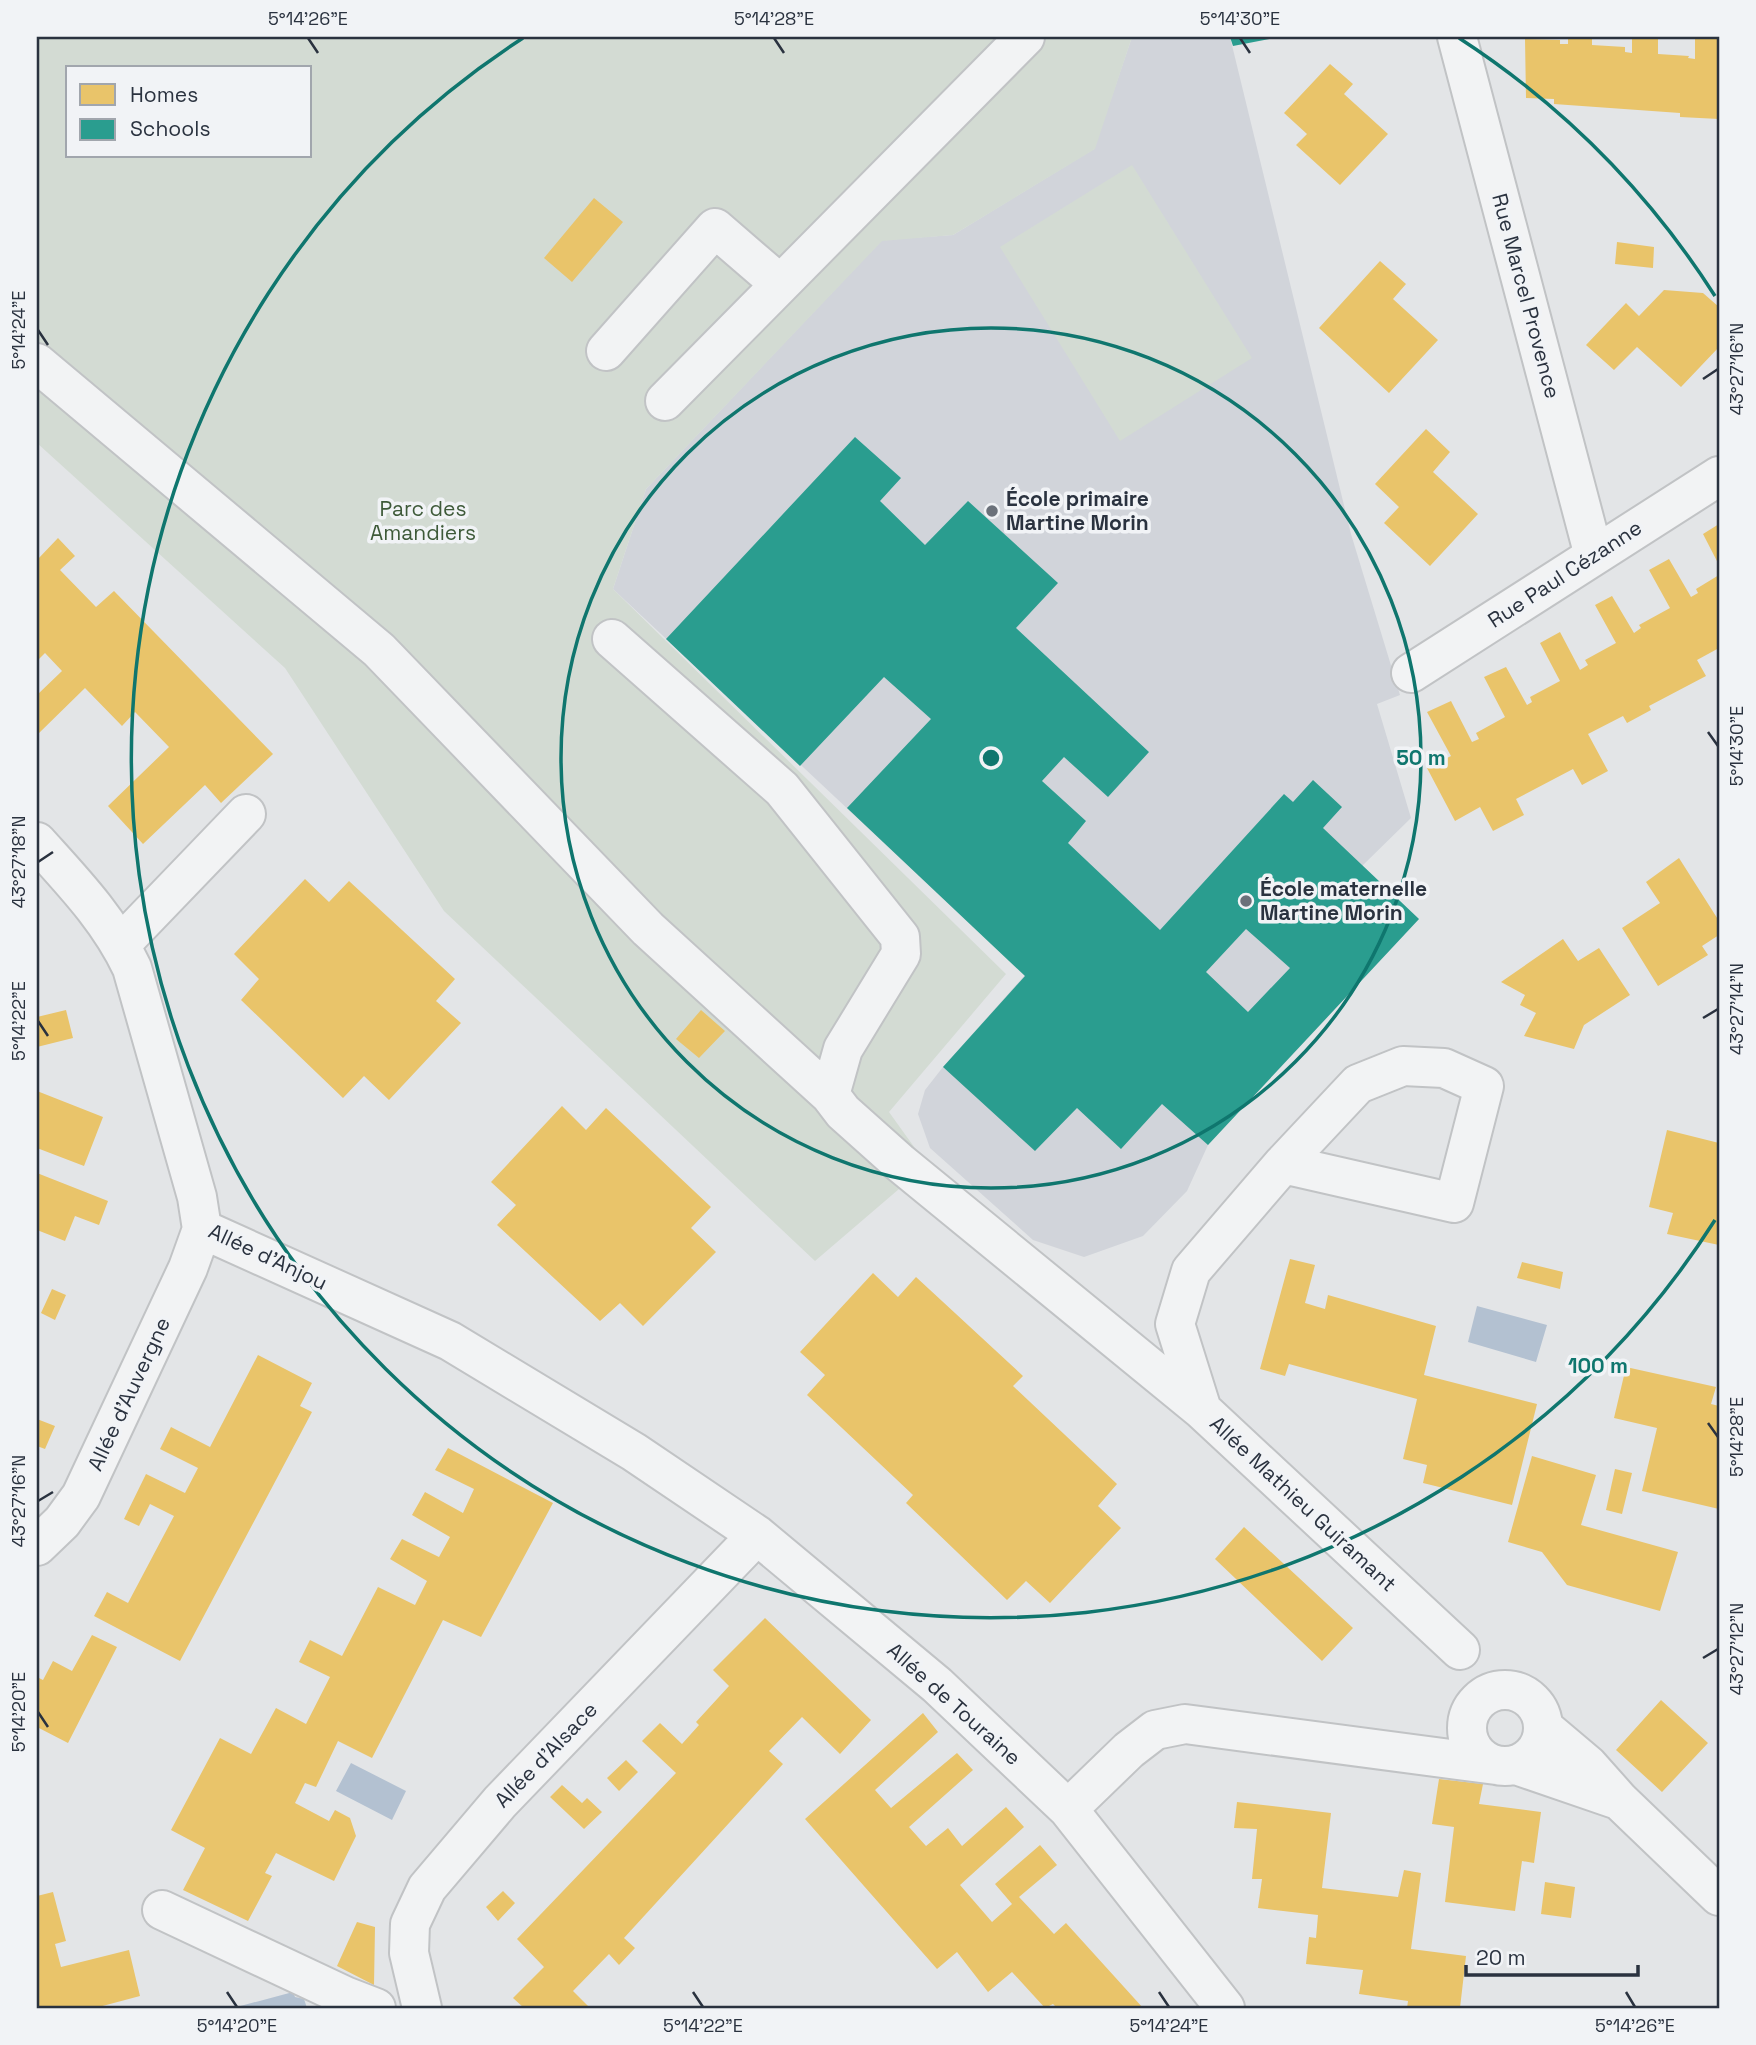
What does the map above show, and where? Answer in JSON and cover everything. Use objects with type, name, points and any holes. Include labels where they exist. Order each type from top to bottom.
[{"type":"street","points":[[665,401],[1025,37]]},
{"type":"street","name":"Rue Marcel Provence","points":[[1457,37],[1594,556]]},
{"type":"street","points":[[606,351],[715,228],[780,285]]},
{"type":"street","points":[[37,363],[379,650],[648,929],[830,1095],[843,1112],[899,1162],[1202,1410]]},
{"type":"street","name":"Rue Paul Cézanne","points":[[1411,673],[1719,476]]},
{"type":"street","points":[[612,639],[782,789],[900,937],[901,954],[843,1049],[830,1095]]},
{"type":"street","points":[[121,944],[246,814]]},
{"type":"street","name":"Allée d'Anjou","points":[[37,842],[99,911],[121,944],[132,968],[197,1197],[202,1229],[450,1341],[634,1452]]},
{"type":"street","name":"Allée Mathieu Guiramant","points":[[1283,1164],[1454,1203],[1484,1086],[1444,1068],[1403,1066],[1358,1084],[1283,1164],[1191,1271],[1175,1324],[1202,1410],[1460,1650],[1482,1705]]},
{"type":"street","name":"Allée d'Auvergne","points":[[37,1546],[62,1522],[81,1496],[188,1268],[202,1229]]},
{"type":"street","name":"Allée de Touraine","points":[[634,1452],[757,1535],[937,1685],[1068,1809],[1224,2008]]},
{"type":"street","name":"Allée d'Alsace","points":[[422,2008],[409,1953],[410,1924],[427,1888],[500,1802],[757,1535]]},
{"type":"street","points":[[1068,1809],[1129,1750],[1155,1730],[1185,1724],[1385,1750],[1506,1765],[1535,1751],[1542,1740],[1543,1727],[1541,1716],[1528,1697],[1482,1705],[1385,1750]]},
{"type":"street","points":[[1482,1705],[1467,1736],[1477,1755],[1620,1801]]},
{"type":"street","points":[[1543,1727],[1588,1765],[1620,1801],[1719,1896]]},
{"type":"street","points":[[162,1910],[376,2008]]},
{"type":"shaded area","name":"École primaire Martine Morin","points":[[1132,37],[1230,37],[1351,534],[1400,695],[1377,704],[1411,818],[1362,866],[1419,919],[1208,1145],[1187,1191],[1143,1236],[1084,1257],[1033,1240],[930,1148],[918,1114],[925,1090],[1025,975],[613,589],[646,489],[882,240],[953,235],[1094,149]]},
{"type":"green space","name":"Parc des Amandiers","points":[[37,37],[1132,37],[1095,149],[953,235],[882,241],[646,489],[613,589],[1006,974],[889,1112],[927,1165],[815,1261],[444,911],[285,668],[37,443]]},
{"type":"green space","points":[[1132,165],[1252,358],[1120,441],[1000,247]]},
{"type":"water","points":[[1477,1306],[1547,1325],[1536,1362],[1468,1342]]},
{"type":"water","points":[[351,1763],[406,1791],[392,1820],[336,1791]]},
{"type":"water","points":[[293,1992],[295,1997],[304,1999],[307,2008],[233,2008]]},
{"type":"building: Homes","points":[[1568,37],[1592,37],[1592,45],[1625,47],[1625,52],[1632,53],[1632,37],[1658,37],[1658,54],[1689,56],[1688,58],[1695,59],[1695,37],[1719,37],[1719,119],[1680,117],[1680,113],[1554,104],[1554,99],[1526,98],[1525,39],[1560,40],[1560,44],[1568,44]]},
{"type":"building: Homes","points":[[1330,64],[1353,84],[1344,94],[1388,134],[1340,185],[1296,145],[1307,134],[1284,113]]},
{"type":"building: Homes","points":[[594,198],[623,222],[572,282],[544,258]]},
{"type":"building: Homes","points":[[1617,242],[1654,247],[1653,268],[1615,264]]},
{"type":"building: Homes","points":[[1380,261],[1406,284],[1393,299],[1438,340],[1389,393],[1319,328]]},
{"type":"building: Homes","points":[[1664,290],[1703,293],[1719,307],[1719,347],[1681,387],[1637,347],[1614,370],[1586,345],[1626,303],[1639,316]]},
{"type":"building: Homes","points":[[1426,429],[1450,452],[1433,472],[1478,514],[1430,566],[1384,523],[1399,507],[1375,484]]},
{"type":"building: Homes","points":[[1719,524],[1719,565],[1703,534]]},
{"type":"building: Homes","points":[[58,538],[75,556],[60,570],[96,607],[114,591],[273,754],[221,803],[205,785],[143,844],[108,806],[169,747],[135,712],[122,726],[85,688],[37,735],[37,695],[62,671],[45,653],[37,661],[37,560]]},
{"type":"building: Homes","points":[[1669,559],[1691,597],[1698,593],[1696,589],[1719,575],[1719,648],[1697,660],[1706,676],[1649,706],[1651,710],[1627,723],[1623,716],[1588,734],[1608,771],[1582,785],[1573,769],[1516,799],[1524,815],[1493,831],[1480,807],[1455,821],[1427,768],[1451,756],[1427,712],[1451,701],[1472,742],[1479,739],[1476,733],[1505,717],[1484,677],[1506,667],[1527,705],[1532,702],[1530,697],[1560,681],[1540,643],[1560,632],[1580,670],[1588,665],[1585,660],[1616,643],[1595,605],[1612,596],[1634,633],[1641,628],[1639,625],[1670,608],[1649,570]]},
{"type":"building: Homes","points":[[1679,858],[1719,921],[1719,935],[1702,946],[1708,955],[1658,986],[1622,928],[1660,903],[1646,882]]},
{"type":"building: Homes","points":[[305,879],[329,902],[349,881],[455,979],[436,1001],[461,1023],[389,1100],[364,1076],[343,1098],[241,1000],[259,979],[234,954]]},
{"type":"building: Homes","points":[[1563,939],[1578,961],[1599,948],[1630,995],[1584,1025],[1574,1049],[1524,1036],[1536,1013],[1520,1005],[1525,995],[1501,982]]},
{"type":"building: Homes","points":[[66,1010],[73,1038],[37,1047],[37,1017]]},
{"type":"building: Homes","points":[[701,1010],[725,1031],[699,1058],[676,1039]]},
{"type":"building: Homes","points":[[37,1091],[103,1117],[84,1166],[37,1148]]},
{"type":"building: Homes","points":[[562,1106],[586,1130],[606,1108],[711,1207],[691,1228],[716,1252],[643,1326],[620,1303],[600,1321],[497,1225],[516,1205],[491,1182]]},
{"type":"building: Homes","points":[[1667,1130],[1719,1143],[1719,1245],[1667,1234],[1673,1213],[1649,1207]]},
{"type":"building: Homes","points":[[37,1173],[108,1201],[99,1225],[75,1216],[65,1241],[37,1230]]},
{"type":"building: Homes","points":[[1290,1259],[1315,1265],[1305,1303],[1325,1309],[1328,1295],[1436,1326],[1424,1375],[1537,1404],[1512,1505],[1423,1483],[1427,1465],[1403,1459],[1417,1399],[1289,1364],[1285,1376],[1260,1369]]},
{"type":"building: Homes","points":[[1522,1262],[1563,1272],[1560,1289],[1517,1278]]},
{"type":"building: Homes","points":[[873,1273],[898,1297],[916,1277],[1023,1376],[1013,1386],[1117,1484],[1098,1506],[1121,1528],[1050,1603],[1026,1581],[1007,1600],[906,1503],[913,1495],[807,1395],[825,1375],[800,1352]]},
{"type":"building: Homes","points":[[52,1289],[66,1295],[55,1320],[41,1313]]},
{"type":"building: Homes","points":[[258,1355],[312,1383],[300,1406],[312,1412],[180,1661],[94,1616],[107,1592],[128,1603],[174,1516],[150,1504],[139,1526],[124,1519],[146,1474],[185,1493],[198,1468],[160,1449],[171,1427],[210,1447]]},
{"type":"building: Homes","points":[[1626,1367],[1716,1387],[1711,1404],[1719,1406],[1719,1509],[1642,1491],[1657,1428],[1614,1418]]},
{"type":"building: Homes","points":[[37,1419],[55,1426],[45,1449],[37,1446]]},
{"type":"building: Homes","points":[[448,1448],[553,1503],[481,1637],[443,1620],[372,1758],[338,1741],[316,1787],[305,1783],[295,1803],[329,1821],[335,1810],[350,1818],[356,1836],[334,1881],[276,1853],[265,1873],[272,1876],[248,1921],[183,1890],[205,1848],[171,1830],[220,1738],[251,1754],[276,1708],[306,1724],[330,1677],[299,1662],[310,1640],[342,1656],[378,1587],[415,1605],[427,1581],[390,1559],[402,1539],[439,1557],[450,1537],[412,1515],[425,1492],[463,1513],[474,1489],[435,1470]]},
{"type":"building: Homes","points":[[1532,1456],[1596,1475],[1581,1525],[1678,1552],[1660,1611],[1567,1585],[1542,1552],[1508,1542]]},
{"type":"building: Homes","points":[[1615,1469],[1632,1473],[1622,1514],[1606,1510]]},
{"type":"building: Homes","points":[[1244,1527],[1353,1628],[1322,1661],[1215,1559]]},
{"type":"building: Homes","points":[[765,1618],[871,1720],[840,1754],[802,1717],[769,1751],[783,1764],[624,1938],[635,1948],[619,1965],[609,1954],[573,1991],[590,2008],[524,2008],[513,1998],[544,1967],[517,1939],[676,1773],[642,1741],[660,1723],[682,1744],[699,1725],[696,1722],[729,1686],[713,1670]]},
{"type":"building: Homes","points":[[92,1635],[117,1647],[68,1743],[37,1727],[37,1677],[43,1680],[53,1661],[72,1671]]},
{"type":"building: Homes","points":[[1661,1700],[1708,1743],[1662,1792],[1616,1750]]},
{"type":"building: Homes","points":[[923,1713],[938,1732],[875,1790],[891,1808],[957,1753],[973,1770],[909,1827],[926,1846],[948,1828],[962,1846],[1006,1807],[1024,1827],[960,1885],[992,1922],[1012,1904],[995,1884],[1040,1845],[1057,1865],[1019,1897],[1054,1934],[1066,1923],[1143,2008],[1057,2008],[1053,2004],[1045,2008],[1012,1972],[988,1992],[957,1952],[937,1969],[805,1819]]},
{"type":"building: Homes","points":[[626,1760],[638,1772],[619,1791],[607,1778]]},
{"type":"building: Homes","points":[[1439,1779],[1483,1784],[1479,1804],[1541,1812],[1534,1863],[1522,1861],[1515,1911],[1445,1902],[1454,1827],[1432,1824]]},
{"type":"building: Homes","points":[[562,1785],[582,1803],[587,1798],[602,1812],[584,1829],[550,1797]]},
{"type":"building: Homes","points":[[1237,1802],[1331,1813],[1322,1888],[1398,1897],[1404,1870],[1421,1873],[1411,1949],[1466,1956],[1460,2008],[1407,2008],[1408,2001],[1359,1994],[1363,1970],[1306,1964],[1309,1937],[1316,1938],[1318,1915],[1258,1908],[1262,1879],[1252,1879],[1257,1829],[1234,1828]]},
{"type":"building: Homes","points":[[1545,1882],[1575,1887],[1571,1918],[1541,1914]]},
{"type":"building: Homes","points":[[503,1891],[515,1903],[498,1921],[486,1907]]},
{"type":"building: Homes","points":[[53,1892],[66,1941],[55,1944],[61,1967],[129,1950],[140,1996],[95,2008],[37,2008],[37,1896]]},
{"type":"building: Homes","points":[[357,1922],[375,1927],[374,1985],[337,1966]]},
{"type":"building: Schools","points":[[1230,37],[1275,37],[1275,38],[1233,46]]},
{"type":"building: Schools","points":[[855,437],[901,478],[880,501],[925,545],[968,501],[1058,583],[1016,628],[1149,752],[1108,797],[1064,757],[1042,781],[1086,821],[1068,843],[1160,930],[1284,794],[1293,802],[1313,780],[1342,807],[1323,828],[1419,919],[1208,1145],[1162,1104],[1121,1149],[1077,1108],[1035,1151],[943,1067],[1025,976],[847,808],[931,719],[884,677],[800,766],[666,639]],"holes":[[[1246,929],[1290,968],[1248,1012],[1206,972]]]},
{"type":"place","name":"École primaire Martine Morin","points":[[992,511]]},
{"type":"place","name":"École maternelle Martine Morin","points":[[1246,901]]}]
